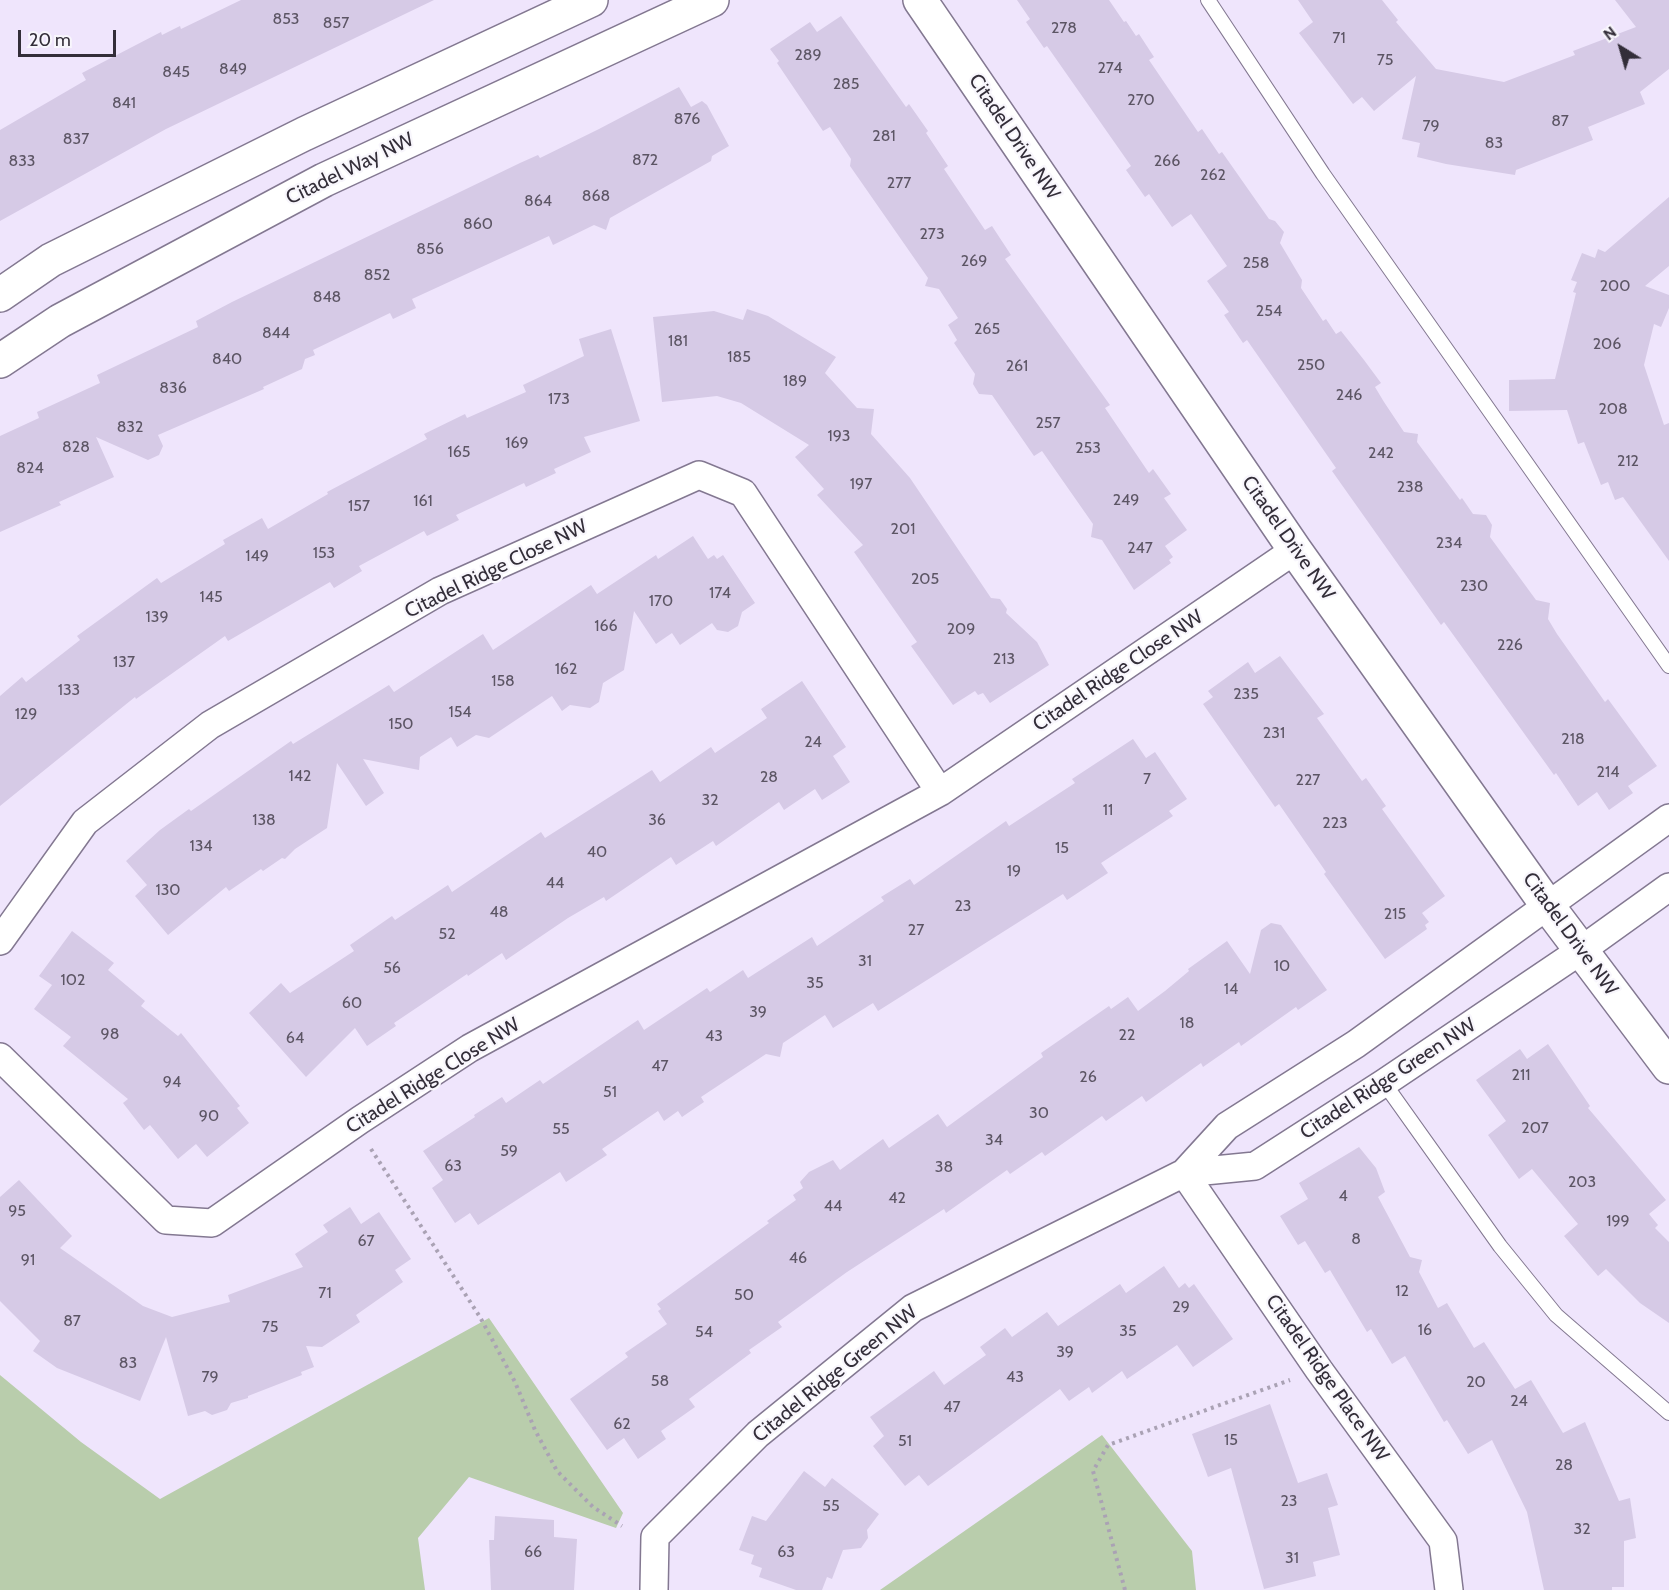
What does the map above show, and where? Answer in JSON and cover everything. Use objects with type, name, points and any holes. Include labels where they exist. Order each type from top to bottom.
[{"type":"street","points":[[0,295],[51,260],[304,134],[591,0]]},
{"type":"street","name":"Citadel Way NW","points":[[0,361],[60,321],[324,180],[712,0]]},
{"type":"street","name":"Citadel Drive NW","points":[[920,0],[1295,550],[1580,951],[1669,1067]]},
{"type":"street","points":[[304,134],[324,180]]},
{"type":"street","name":"Citadel Ridge Close NW","points":[[0,941],[85,822],[210,725],[440,591],[699,475],[743,493],[940,792]]},
{"type":"street","name":"Citadel Ridge Close NW","points":[[0,1057],[166,1221],[212,1223],[360,1120],[470,1048],[940,792],[1295,550]]},
{"type":"street","name":"Citadel Ridge Green NW","points":[[1184,1173],[1227,1126],[1356,1044],[1669,818]]},
{"type":"street","name":"Citadel Ridge Green NW","points":[[654,1590],[655,1538],[758,1434],[913,1308],[1184,1173],[1255,1166],[1384,1083],[1580,951],[1669,887]]},
{"type":"street","name":"Citadel Ridge Place NW","points":[[1184,1173],[1319,1370],[1443,1541],[1449,1590]]},
{"type":"lane","points":[[1208,0],[1323,174],[1669,666]]},
{"type":"lane","points":[[1384,1083],[1493,1237],[1557,1315],[1669,1413]]},
{"type":"path","points":[[368,1143],[480,1317],[515,1382],[535,1430],[557,1471],[593,1507],[622,1526]]},
{"type":"path","points":[[1125,1590],[1093,1471],[1108,1445],[1319,1370]]},
{"type":"green space","points":[[489,1318],[623,1513],[616,1528],[469,1477],[418,1538],[425,1590],[0,1590],[0,1375],[81,1442],[160,1499]]},
{"type":"green space","points":[[1102,1435],[1192,1551],[1196,1590],[880,1590]]},
{"type":"building","points":[[241,0],[434,0],[166,129],[0,221],[0,130],[86,80],[82,73],[161,32],[162,35],[180,26],[181,29]]},
{"type":"building","points":[[1017,0],[1109,0],[1136,36],[1139,34],[1154,57],[1149,60],[1198,132],[1202,129],[1219,154],[1222,152],[1269,219],[1275,221],[1284,232],[1280,243],[1302,280],[1301,288],[1323,321],[1326,319],[1336,334],[1341,331],[1364,360],[1381,383],[1375,387],[1404,432],[1418,434],[1417,442],[1460,500],[1462,498],[1473,514],[1486,515],[1492,525],[1490,537],[1536,600],[1550,603],[1548,619],[1557,634],[1605,702],[1608,699],[1657,766],[1628,786],[1633,793],[1609,810],[1597,792],[1578,806],[1444,622],[1441,625],[1332,471],[1336,468],[1247,340],[1243,343],[1224,315],[1229,312],[1207,281],[1227,266],[1191,214],[1172,227],[1149,194],[1145,197],[1126,170],[1131,166],[1047,46],[1044,48],[1026,22],[1030,19]]},
{"type":"building","points":[[1298,0],[1382,0],[1398,20],[1396,22],[1436,69],[1504,82],[1575,55],[1573,51],[1636,27],[1615,0],[1669,0],[1669,69],[1640,92],[1645,104],[1588,127],[1593,140],[1516,170],[1515,175],[1446,164],[1417,157],[1420,143],[1402,139],[1416,76],[1374,111],[1362,97],[1353,104],[1299,33],[1313,22]]},
{"type":"building","points":[[841,16],[906,107],[909,104],[928,131],[926,133],[948,166],[944,169],[985,230],[992,226],[1011,255],[1005,259],[1110,405],[1105,408],[1149,473],[1153,469],[1171,494],[1164,498],[1187,530],[1165,546],[1173,557],[1169,560],[1171,563],[1134,590],[1102,540],[1091,537],[1093,524],[1042,451],[1034,456],[992,395],[979,394],[973,384],[975,374],[954,343],[957,340],[948,325],[958,318],[939,289],[925,286],[928,278],[850,166],[851,159],[830,127],[823,131],[777,63],[779,61],[770,49],[810,22],[817,32]]},
{"type":"building","points":[[679,87],[691,107],[702,101],[707,105],[729,146],[712,156],[711,161],[610,218],[606,230],[594,225],[553,245],[549,236],[412,299],[416,308],[393,319],[390,313],[313,350],[315,355],[305,359],[302,369],[263,387],[264,389],[158,435],[163,446],[159,455],[148,460],[96,437],[114,477],[59,502],[61,505],[0,532],[0,436],[39,418],[37,412],[100,383],[97,375],[198,327],[196,321],[232,302],[520,163],[538,155],[540,158]]},
{"type":"building","points":[[1669,197],[1669,266],[1645,286],[1669,295],[1669,308],[1661,327],[1654,324],[1644,365],[1664,425],[1669,423],[1669,561],[1623,497],[1615,500],[1608,482],[1601,485],[1584,442],[1578,444],[1567,410],[1509,411],[1509,380],[1555,379],[1576,293],[1573,292],[1577,282],[1571,280],[1582,253],[1595,258],[1598,249],[1605,252]]},
{"type":"building","points":[[747,309],[768,316],[836,357],[825,373],[857,408],[874,409],[871,434],[910,478],[991,598],[1000,599],[1007,609],[1006,613],[1037,642],[1049,665],[990,703],[983,693],[978,695],[975,691],[953,705],[911,646],[917,642],[854,552],[863,545],[817,495],[824,489],[795,457],[809,445],[741,403],[717,396],[662,402],[653,317],[714,311],[743,320]]},
{"type":"building","points":[[611,329],[640,421],[584,437],[591,452],[554,469],[556,473],[526,487],[524,483],[456,515],[459,520],[427,536],[424,531],[359,566],[362,571],[334,588],[330,582],[228,641],[225,636],[136,699],[135,697],[0,806],[0,696],[22,677],[26,682],[80,640],[77,636],[157,578],[161,583],[225,544],[223,540],[262,518],[268,529],[328,494],[327,492],[427,439],[424,434],[465,414],[467,418],[526,392],[523,385],[584,356],[579,339]]},
{"type":"building","points":[[693,536],[708,559],[714,555],[717,559],[723,555],[755,603],[742,612],[738,626],[728,632],[717,630],[712,623],[680,645],[672,633],[656,644],[634,611],[624,670],[603,683],[599,702],[590,708],[570,705],[562,711],[552,696],[489,738],[476,735],[457,747],[451,737],[420,757],[419,770],[363,759],[384,793],[366,806],[337,763],[327,828],[295,849],[285,859],[282,858],[263,871],[261,869],[229,891],[226,887],[168,935],[135,896],[147,885],[126,861],[160,830],[291,741],[293,744],[389,685],[394,692],[483,634],[493,650],[591,585],[597,594],[656,555],[658,559]]},
{"type":"building","points":[[1280,656],[1324,714],[1317,718],[1362,781],[1366,778],[1386,806],[1382,809],[1445,896],[1422,913],[1429,922],[1425,925],[1427,929],[1385,959],[1324,874],[1326,872],[1279,804],[1275,807],[1203,704],[1213,697],[1208,691],[1248,662],[1255,673]]},
{"type":"building","points":[[802,681],[846,747],[833,756],[850,782],[822,800],[815,789],[784,810],[779,802],[716,846],[713,841],[676,865],[671,857],[606,901],[604,897],[568,918],[506,960],[502,953],[468,976],[467,974],[394,1023],[396,1026],[367,1046],[355,1028],[306,1077],[249,1013],[281,983],[290,993],[354,951],[350,945],[392,916],[395,920],[448,885],[452,892],[541,832],[545,838],[652,770],[660,782],[711,747],[715,753],[767,718],[761,709]]},
{"type":"building","points":[[1133,739],[1146,758],[1155,752],[1187,799],[1169,811],[1173,816],[1101,863],[1108,873],[1067,900],[1063,894],[878,1011],[873,1003],[833,1028],[825,1015],[783,1043],[780,1057],[766,1054],[701,1097],[704,1102],[682,1117],[678,1111],[664,1121],[658,1111],[602,1149],[607,1155],[566,1182],[560,1172],[478,1225],[470,1213],[455,1223],[432,1188],[443,1180],[423,1151],[502,1097],[506,1103],[540,1080],[543,1084],[638,1020],[644,1030],[707,988],[710,992],[743,970],[748,978],[812,937],[817,946],[884,901],[881,897],[910,879],[914,885],[1006,821],[1009,826],[1075,783],[1072,779]]},
{"type":"building","points":[[1271,923],[1281,925],[1327,990],[1298,1010],[1296,1007],[1241,1046],[1239,1042],[1203,1067],[1201,1063],[1146,1102],[1142,1096],[1106,1121],[1102,1116],[1045,1156],[1042,1152],[1010,1174],[1007,1170],[946,1213],[944,1209],[847,1272],[778,1322],[782,1327],[749,1350],[751,1353],[689,1399],[695,1407],[661,1431],[666,1439],[638,1459],[624,1438],[607,1450],[570,1399],[628,1357],[625,1353],[667,1324],[658,1311],[661,1309],[657,1304],[769,1223],[767,1221],[796,1200],[793,1195],[803,1188],[800,1182],[809,1172],[833,1160],[840,1170],[883,1139],[889,1148],[938,1114],[947,1127],[1043,1057],[1041,1053],[1109,1006],[1111,1009],[1128,997],[1138,1011],[1189,971],[1188,969],[1227,941],[1250,974],[1261,930]]},
{"type":"building","points":[[72,931],[114,963],[108,970],[145,1001],[141,1006],[178,1036],[181,1033],[240,1106],[237,1108],[249,1123],[207,1157],[196,1144],[178,1159],[150,1125],[144,1130],[123,1103],[128,1099],[63,1046],[71,1037],[34,1009],[52,985],[39,976]]},
{"type":"building","points":[[1548,1044],[1590,1106],[1588,1108],[1666,1200],[1649,1214],[1658,1225],[1655,1228],[1669,1242],[1669,1323],[1640,1303],[1606,1269],[1598,1276],[1564,1236],[1578,1224],[1532,1169],[1519,1179],[1488,1135],[1506,1121],[1476,1080],[1520,1049],[1527,1059]]},
{"type":"building","points":[[1359,1147],[1376,1168],[1385,1192],[1378,1197],[1410,1257],[1422,1260],[1419,1272],[1438,1308],[1447,1303],[1474,1348],[1484,1342],[1515,1389],[1531,1380],[1563,1433],[1585,1422],[1619,1501],[1630,1498],[1636,1538],[1624,1541],[1624,1587],[1612,1587],[1612,1590],[1544,1590],[1527,1512],[1492,1440],[1468,1454],[1447,1420],[1444,1422],[1405,1356],[1392,1364],[1371,1329],[1367,1332],[1330,1270],[1325,1273],[1305,1241],[1298,1245],[1280,1216],[1308,1199],[1299,1183]]},
{"type":"building","points":[[19,1180],[72,1236],[60,1248],[143,1306],[172,1317],[230,1302],[228,1295],[303,1267],[295,1254],[328,1232],[323,1225],[350,1207],[361,1224],[379,1212],[411,1259],[395,1270],[403,1282],[356,1315],[360,1322],[322,1347],[306,1346],[314,1367],[301,1372],[302,1375],[231,1403],[227,1410],[212,1415],[205,1411],[188,1416],[166,1337],[140,1401],[57,1368],[33,1351],[40,1341],[0,1301],[0,1197]]},
{"type":"building","points":[[1164,1266],[1179,1288],[1185,1283],[1189,1288],[1194,1284],[1233,1339],[1193,1367],[1177,1345],[1127,1379],[1122,1371],[1092,1393],[1089,1387],[1069,1401],[1060,1389],[928,1486],[919,1475],[905,1486],[873,1446],[884,1436],[870,1417],[934,1371],[944,1385],[986,1355],[980,1347],[1005,1328],[1012,1337],[1047,1312],[1058,1326],[1120,1284],[1126,1293]]},
{"type":"building","points":[[1270,1404],[1298,1483],[1327,1473],[1338,1505],[1328,1508],[1340,1555],[1313,1562],[1316,1576],[1264,1589],[1231,1468],[1208,1477],[1192,1434]]},
{"type":"building","points":[[804,1471],[825,1487],[832,1478],[879,1514],[867,1530],[868,1538],[861,1548],[843,1550],[832,1579],[827,1577],[822,1590],[796,1590],[759,1577],[762,1568],[751,1564],[754,1555],[739,1550],[752,1516],[766,1521]]},
{"type":"building","points":[[495,1516],[554,1520],[554,1537],[577,1539],[574,1590],[491,1590],[489,1540],[494,1540]]}]
